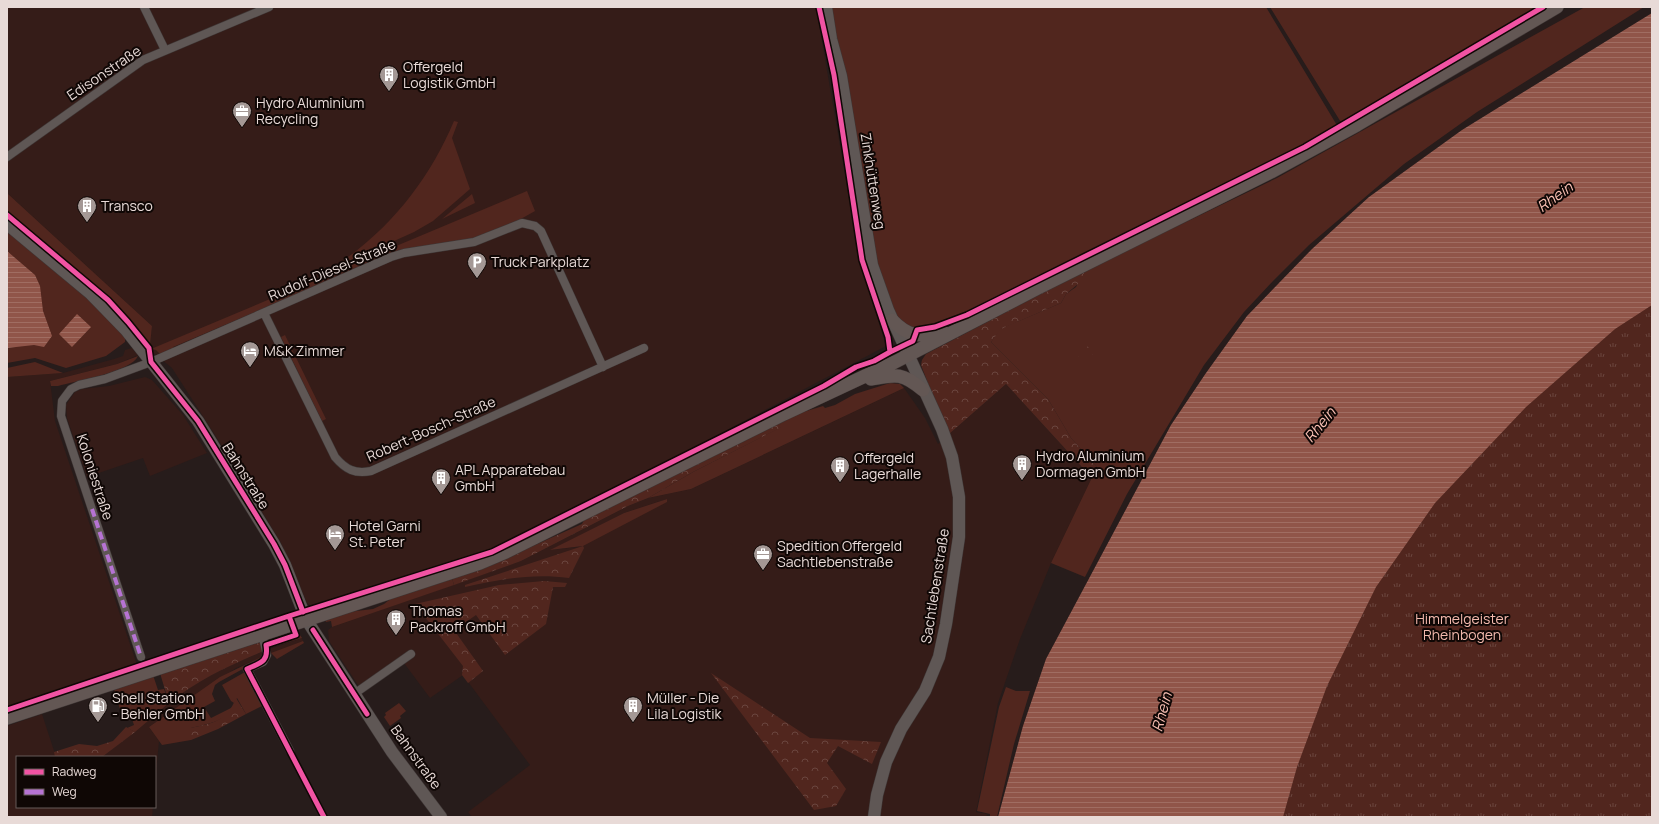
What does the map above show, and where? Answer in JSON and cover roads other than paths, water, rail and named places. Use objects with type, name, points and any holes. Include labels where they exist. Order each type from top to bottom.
[{"type":"main road","points":[[7,718],[480,563],[506,552],[908,355],[1314,149],[1557,7]]},
{"type":"main road","points":[[892,320],[906,332],[914,335],[954,332]]},
{"type":"main road","points":[[855,381],[898,375],[910,379],[923,390]]},
{"type":"street","points":[[144,7],[165,50]]},
{"type":"street","name":"Edisonstraße","points":[[7,156],[143,60],[269,7]]},
{"type":"street","name":"Zinkhüttenweg","points":[[826,7],[831,39],[841,76],[872,265],[881,296],[908,355]]},
{"type":"street","name":"Bahnstraße","points":[[7,224],[105,307],[198,421],[274,544],[285,565],[306,620],[392,752],[441,817]]},
{"type":"street","name":"Rudolf-Diesel-Straße","points":[[151,362],[398,255],[474,242],[514,225],[529,224],[535,226],[541,231],[603,367]]},
{"type":"street","name":"Robert-Bosch-Straße","points":[[264,313],[335,457],[342,466],[351,471],[361,473],[371,471],[644,348]]},
{"type":"street","name":"Sachtlebenstraße","points":[[874,817],[877,795],[886,762],[901,729],[925,691],[939,657],[946,624],[959,537],[959,497],[955,467],[942,429],[908,355]]},
{"type":"street","name":"Koloniestraße","points":[[141,657],[60,408],[62,401],[71,389],[79,385],[105,379],[151,362]]},
{"type":"street","points":[[262,634],[267,655],[263,662],[247,669],[290,751]]},
{"type":"street","points":[[354,694],[411,654]]},
{"type":"water","name":"Rhein","points":[[1652,13],[1652,305],[1615,329],[1526,407],[1435,503],[1376,587],[1327,686],[1297,767],[1283,817],[998,817],[1023,726],[1046,659],[1171,425],[1247,316],[1312,249],[1369,197],[1462,130]]},
{"type":"water","points":[[7,251],[35,275],[40,286],[43,311],[52,336],[44,347],[34,345],[7,348]]},
{"type":"water","points":[[77,314],[91,327],[72,347],[59,334]]},
{"type":"place","name":"Offergeld Logistik GmbH","points":[[389,92]]},
{"type":"place","name":"Hydro Aluminium Recycling","points":[[242,128]]},
{"type":"place","name":"Transco","points":[[87,223]]},
{"type":"place","name":"Truck Parkplatz","points":[[477,279]]},
{"type":"place","name":"M&K Zimmer","points":[[250,368]]},
{"type":"place","name":"Hydro Aluminium Dormagen GmbH","points":[[1022,481]]},
{"type":"place","name":"Offergeld Lagerhalle","points":[[840,483]]},
{"type":"place","name":"APL Apparatebau GmbH","points":[[441,495]]},
{"type":"place","name":"Hotel Garni St. Peter","points":[[335,551]]},
{"type":"place","name":"Spedition Offergeld Sachtlebenstraße","points":[[763,571]]},
{"type":"place","name":"Thomas Packroff GmbH","points":[[396,636]]},
{"type":"place","name":"Shell Station - Behler GmbH","points":[[98,723]]},
{"type":"place","name":"Müller - Die Lila Logistik","points":[[633,723]]},
{"type":"park label","name":"Himmelgeister Rheinbogen","points":[[1462,628]]}]
